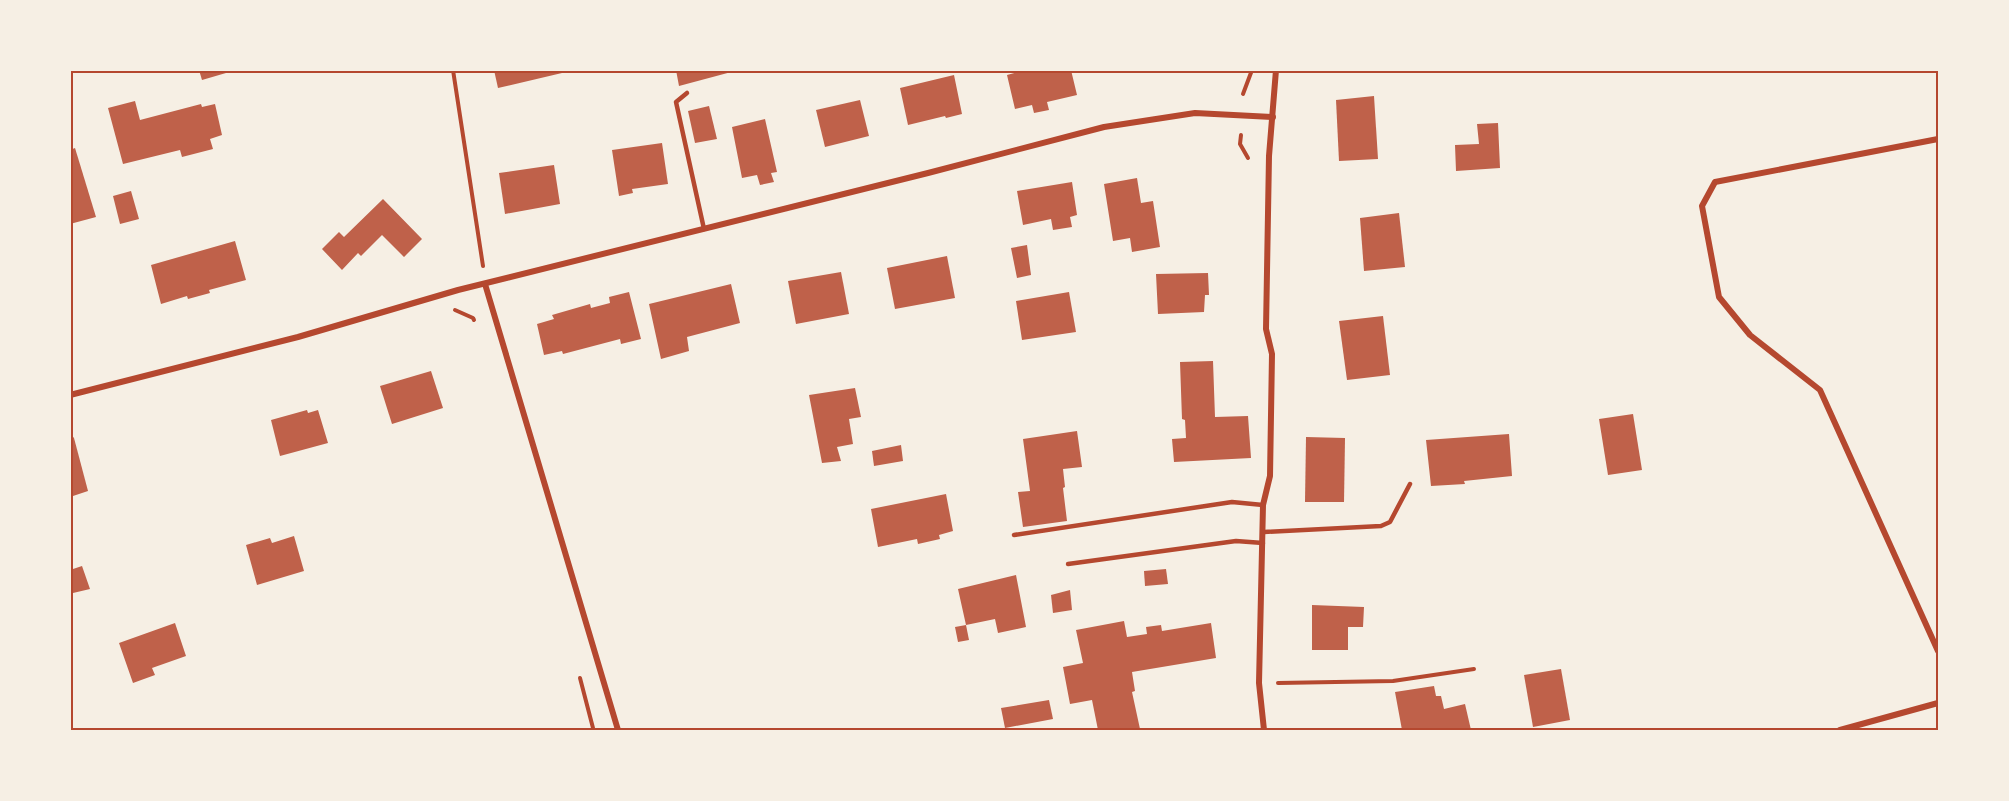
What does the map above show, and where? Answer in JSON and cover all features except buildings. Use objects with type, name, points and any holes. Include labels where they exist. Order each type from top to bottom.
[{"type":"street","points":[[1264,730],[1260,683],[1263,505],[1270,476],[1272,354],[1266,329],[1269,156],[1276,70]]},
{"type":"street","points":[[70,395],[298,337],[485,284],[1104,127],[1195,113],[1272,117]]},
{"type":"street","points":[[1938,139],[1715,182],[1702,206],[1719,297],[1750,335],[1820,390],[1938,651]]},
{"type":"street","points":[[485,284],[618,730]]},
{"type":"street","points":[[1840,730],[1938,703]]},
{"type":"lane","points":[[687,93],[676,102],[704,229]]},
{"type":"lane","points":[[1264,532],[1381,526],[1390,522],[1410,484]]},
{"type":"lane","points":[[1014,535],[1232,502],[1263,505]]},
{"type":"lane","points":[[1068,564],[1236,541],[1263,543]]},
{"type":"path","points":[[453,70],[485,284]]},
{"type":"path","points":[[1243,94],[1252,70]]},
{"type":"path","points":[[1241,134],[1240,144],[1248,156],[1248,168]]},
{"type":"path","points":[[1260,683],[1393,681],[1474,669]]}]
